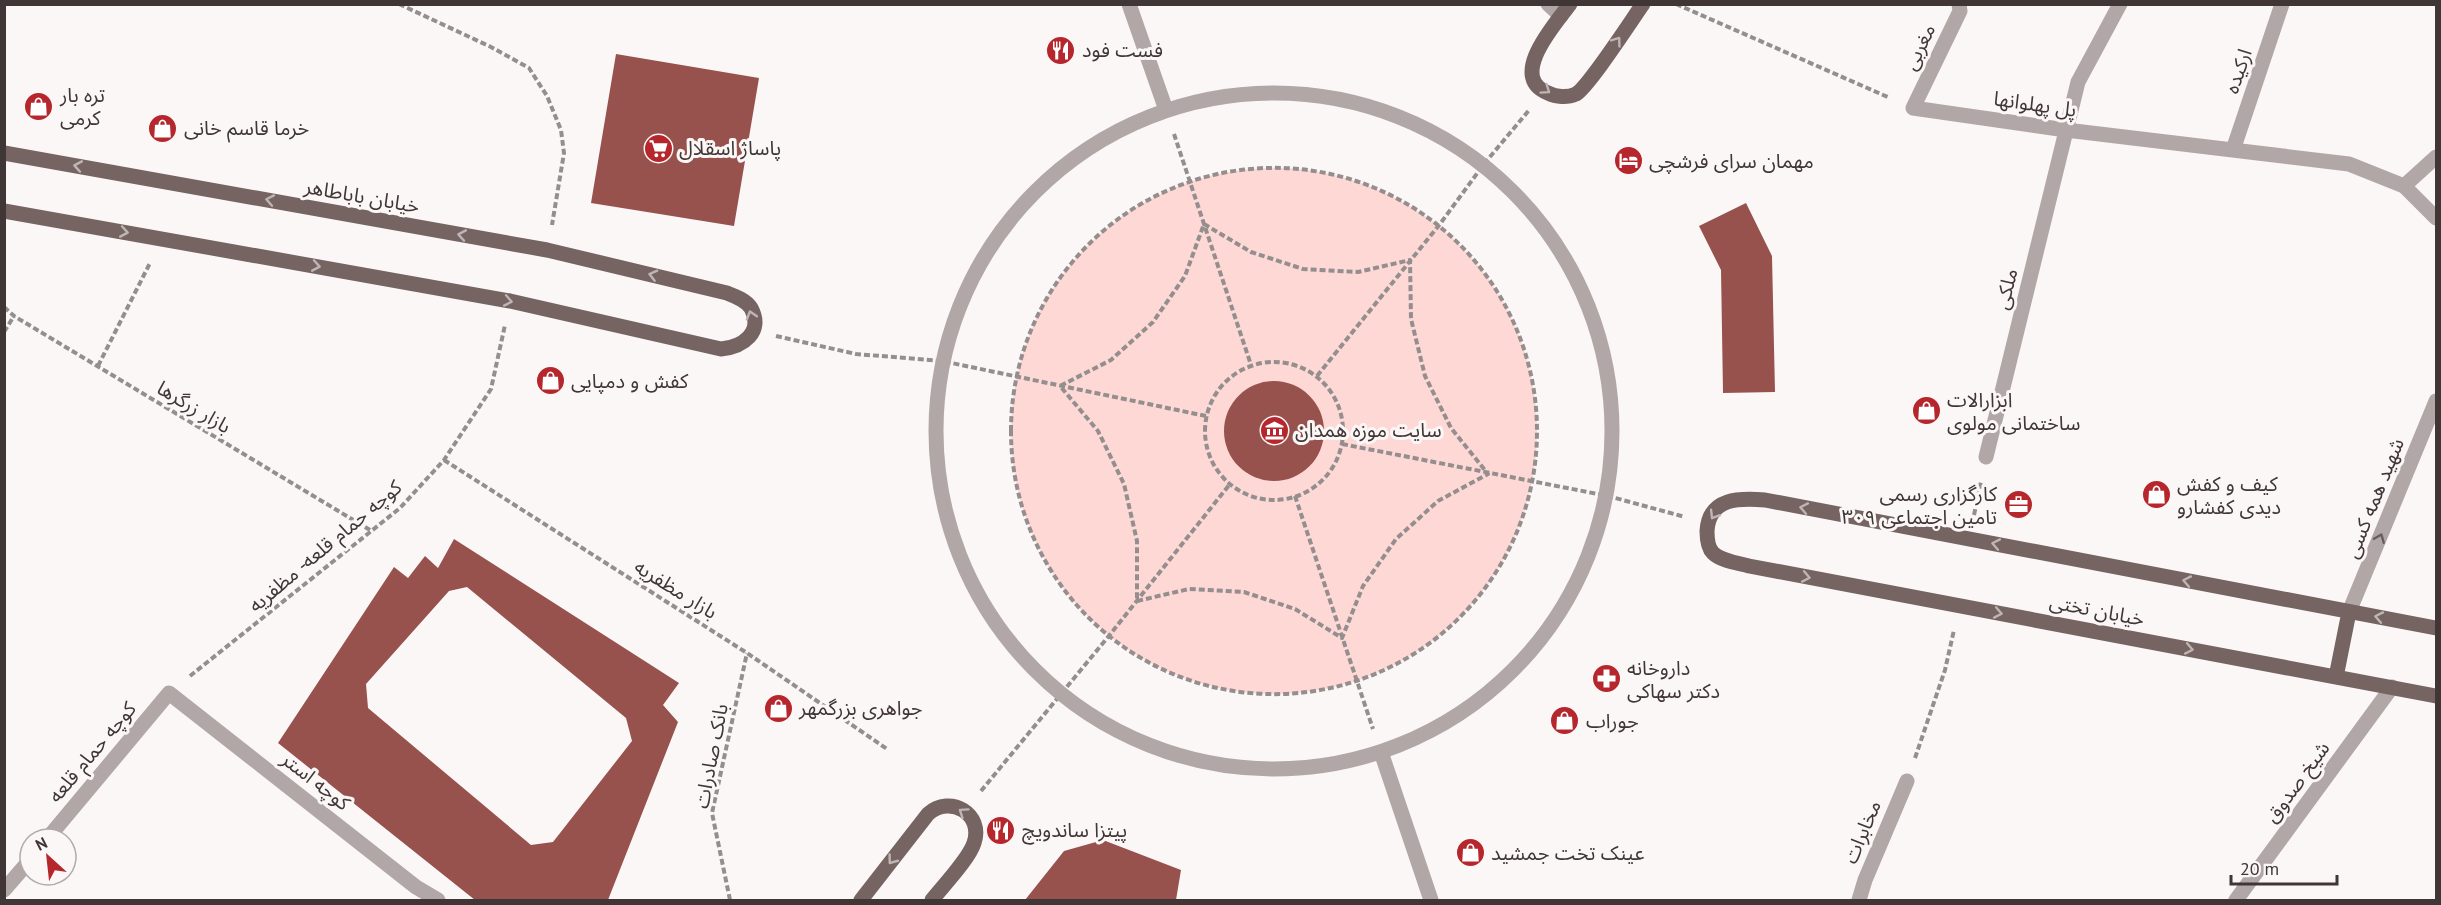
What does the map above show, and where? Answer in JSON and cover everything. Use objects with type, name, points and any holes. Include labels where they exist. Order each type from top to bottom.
[{"type":"main road","points":[[1566,10],[1541,44],[1533,59],[1532,71],[1536,82],[1544,92],[1565,96],[1577,93],[1590,78],[1643,4]]},
{"type":"main road","name":"خیابان باباطاهر","points":[[4,153],[547,250],[727,293],[744,301],[751,308],[754,324],[752,331]]},
{"type":"main road","points":[[4,211],[510,301],[722,349],[735,348],[749,339],[752,331]]},
{"type":"main road","points":[[1708,524],[1711,514],[1721,504],[1738,498],[1765,500],[2436,628]]},
{"type":"main road","name":"خیابان تختی","points":[[1708,524],[1708,543],[1713,553],[1726,560],[1749,566],[2436,696]]},
{"type":"main road","points":[[2336,677],[2349,612]]},
{"type":"main road","points":[[861,900],[924,819],[934,809],[946,805],[966,811],[976,827],[975,840],[969,852],[932,900]]},
{"type":"street","points":[[1129,4],[1166,110]]},
{"type":"street","points":[[1548,4],[1566,10]]},
{"type":"street","name":"مغربی","points":[[1913,108],[1960,10],[1959,4]]},
{"type":"street","name":"ملکی","points":[[1986,457],[2079,82],[2120,4]]},
{"type":"street","name":"ارکیده","points":[[2233,150],[2282,4]]},
{"type":"street","points":[[1298,93],[1364,104],[1427,128],[1484,164],[1537,215],[1577,277],[1603,346],[1614,419],[1608,496],[1587,561],[1552,624],[1504,679],[1446,722],[1381,752],[1315,767],[1248,768],[1182,756],[1120,733],[1060,695],[1010,644],[970,581],[944,510],[935,436],[942,361],[964,294],[999,234],[1045,181],[1102,140],[1166,110],[1231,95],[1298,93]]},
{"type":"street","name":"پل پهلوانها","points":[[1913,108],[2066,130],[2349,164],[2404,186]]},
{"type":"street","points":[[2436,157],[2404,186],[2436,218]]},
{"type":"street","name":"شهید همه کسی","points":[[2349,612],[2436,401]]},
{"type":"street","name":"شیخ صدوق","points":[[2236,900],[2392,687]]},
{"type":"street","name":"کوچه حمام قلعه","points":[[57,827],[169,693]]},
{"type":"street","name":"کوچه استر","points":[[169,693],[416,887],[438,900]]},
{"type":"street","points":[[1381,752],[1431,900]]},
{"type":"street","name":"مخابرات","points":[[1859,900],[1865,880],[1907,782]]},
{"type":"street","points":[[4,890],[18,874]]},
{"type":"path","points":[[399,4],[491,47],[529,68],[547,96],[561,130],[564,153],[560,189],[547,250]]},
{"type":"path","points":[[1676,4],[1913,108]]},
{"type":"path","points":[[1317,376],[1440,224],[1484,164],[1544,92]]},
{"type":"path","points":[[1166,110],[1251,365]]},
{"type":"path","points":[[1294,167],[1346,176],[1395,195],[1440,224],[1480,265],[1512,313],[1532,367],[1539,425],[1534,483],[1517,536],[1490,584],[1453,625],[1408,658],[1357,681],[1306,693],[1253,694],[1191,681],[1152,665],[1108,637],[1067,596],[1036,547],[1017,492],[1010,434],[1015,376],[1032,325],[1060,277],[1096,236],[1140,204],[1190,181],[1241,169],[1294,167]]},
{"type":"path","points":[[1204,224],[1251,252],[1303,269],[1358,272],[1410,260]]},
{"type":"path","points":[[1060,386],[1111,360],[1153,322],[1185,276],[1204,224]]},
{"type":"path","points":[[98,366],[162,238]]},
{"type":"path","points":[[1410,260],[1411,319],[1425,376],[1451,428],[1488,474]]},
{"type":"path","name":"کوچه حمام قلعه- مظفریه","points":[[169,693],[400,508],[444,460],[491,389],[510,301]]},
{"type":"path","name":"بازار زرگرها","points":[[4,307],[15,316],[370,530]]},
{"type":"path","points":[[4,332],[15,316]]},
{"type":"path","points":[[752,331],[856,354],[942,361],[1206,416]]},
{"type":"path","points":[[1268,362],[1285,362],[1302,367],[1317,376],[1330,389],[1340,406],[1344,425],[1342,444],[1336,462],[1326,477],[1312,489],[1278,500],[1261,499],[1230,484],[1217,470],[1208,453],[1205,435],[1206,416],[1212,400],[1222,385],[1251,365],[1268,362]]},
{"type":"path","points":[[1060,386],[1098,431],[1124,484],[1137,541],[1137,601]]},
{"type":"path","points":[[1342,444],[1608,496],[1708,524]]},
{"type":"path","points":[[1969,539],[1986,457]]},
{"type":"path","name":"بازار مظفریه","points":[[444,460],[747,653],[887,749]]},
{"type":"path","points":[[1342,638],[1363,586],[1396,539],[1438,501],[1488,474]]},
{"type":"path","points":[[966,811],[1230,484]]},
{"type":"path","points":[[1295,496],[1381,752]]},
{"type":"path","points":[[1137,601],[1189,590],[1244,592],[1295,609],[1342,638]]},
{"type":"path","points":[[1907,782],[1945,670],[1959,605]]},
{"type":"path","name":"بانک صادرات","points":[[730,900],[712,813],[747,653]]},
{"type":"shaded area","points":[[1274,168],[1325,173],[1375,188],[1420,212],[1460,245],[1493,285],[1517,330],[1532,380],[1537,431],[1532,482],[1517,532],[1493,577],[1460,617],[1420,650],[1375,674],[1325,689],[1274,694],[1223,689],[1173,674],[1128,650],[1088,617],[1055,577],[1031,532],[1016,482],[1011,431],[1016,380],[1031,330],[1055,285],[1088,245],[1128,212],[1173,188],[1223,173]]},
{"type":"building","points":[[616,54],[759,78],[734,226],[591,203]]},
{"type":"building","points":[[1746,203],[1772,256],[1775,392],[1723,393],[1721,270],[1699,226]]},
{"type":"building","name":"سایت موزه همدان","points":[[1274,381],[1293,385],[1310,395],[1320,412],[1324,431],[1320,450],[1310,467],[1293,477],[1274,481],[1255,477],[1238,467],[1228,450],[1224,431],[1228,412],[1238,395],[1255,385]]},
{"type":"building","points":[[454,539],[679,683],[663,705],[678,722],[608,900],[475,900],[278,743],[394,567],[408,578],[425,556],[438,568]],"holes":[[[467,587],[626,718],[632,741],[553,842],[531,845],[368,708],[366,684],[449,591]]]},
{"type":"building","points":[[1103,840],[1181,870],[1176,900],[1025,900],[1064,851]]},
{"type":"place","name":"فست فود","points":[[1061,50]]},
{"type":"place","name":"تره بار کرمی","points":[[39,106]]},
{"type":"place","name":"خرما قاسم خانی","points":[[163,128]]},
{"type":"place","name":"پاساژ اسقلال","points":[[658,148]]},
{"type":"place","name":"مهمان سرای فرشچی","points":[[1628,161]]},
{"type":"place","name":"کفش و دمپایی","points":[[550,381]]},
{"type":"place","name":"ابزارالات ساختمانی مولوی","points":[[1926,411]]},
{"type":"place","name":"سایت موزه همدان","points":[[1274,430]]},
{"type":"place","name":"کیف و کفش دیدی کفشارو","points":[[2156,495]]},
{"type":"place","name":"کارگزاری رسمی ۳۰۹ تامین اجتماعی","points":[[2018,505]]},
{"type":"place","name":"داروخانه دکتر سهاکی","points":[[1606,679]]},
{"type":"place","name":"جواهری بزرگمهر","points":[[778,708]]},
{"type":"place","name":"جوراب","points":[[1565,721]]},
{"type":"place","name":"پیتزا ساندویچ","points":[[1001,830]]},
{"type":"place","name":"عینک تخت جمشید","points":[[1470,853]]}]
